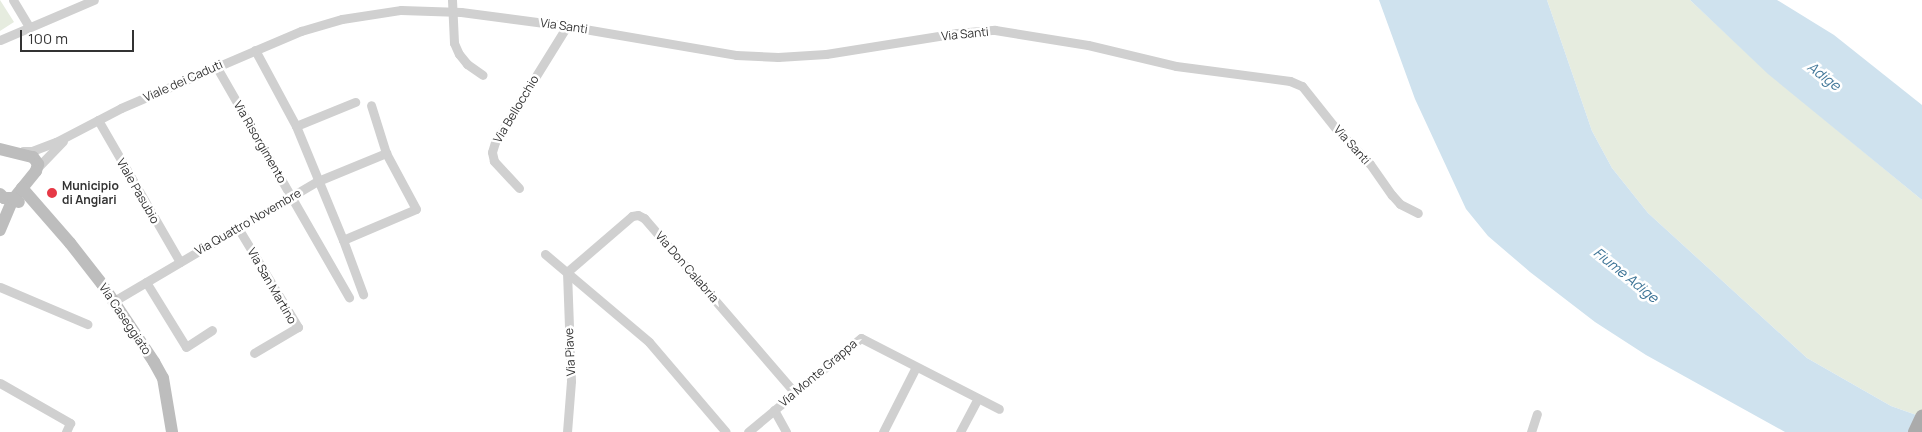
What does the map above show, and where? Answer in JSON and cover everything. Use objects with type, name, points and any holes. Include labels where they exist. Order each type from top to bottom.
[{"type":"main road","points":[[1915,432],[1922,417]]},
{"type":"street","points":[[13,0],[29,27]]},
{"type":"street","points":[[0,40],[94,0]]},
{"type":"street","points":[[452,0],[454,12],[453,35],[459,54],[482,76]]},
{"type":"street","name":"Via Santi","points":[[301,32],[342,19],[401,10],[454,12],[567,26],[736,55],[778,57],[826,54],[957,33],[995,30],[1088,45],[1176,66],[1290,81],[1302,86],[1309,92],[1337,130],[1370,164],[1400,204],[1418,213]]},
{"type":"street","name":"Via Bellocchio","points":[[519,188],[494,161],[492,152],[495,142],[567,26]]},
{"type":"street","name":"Viale dei Caduti","points":[[69,136],[98,120],[216,66],[301,32]]},
{"type":"street","points":[[255,50],[296,126],[363,294]]},
{"type":"street","name":"Via Risorgimento","points":[[216,66],[348,297]]},
{"type":"street","points":[[296,126],[355,102]]},
{"type":"street","points":[[343,240],[414,211],[417,207],[386,153],[371,105]]},
{"type":"street","name":"Viale Pasubio","points":[[98,120],[180,262]]},
{"type":"street","points":[[6,150],[32,151],[69,136]]},
{"type":"street","points":[[0,230],[13,199],[38,167],[69,136]]},
{"type":"street","points":[[6,150],[35,158],[38,167]]},
{"type":"street","name":"Via Quattro Novembre","points":[[114,301],[318,181],[386,153]]},
{"type":"street","name":"Via Caseggiato","points":[[22,188],[114,301],[163,378],[170,431]]},
{"type":"street","points":[[0,194],[4,198],[13,199],[49,219]]},
{"type":"street","name":"Via Don Calabria","points":[[567,272],[632,216],[638,215],[644,218],[794,392]]},
{"type":"street","name":"Via San Martino","points":[[238,228],[298,327],[254,353]]},
{"type":"street","points":[[546,254],[649,342],[726,432]]},
{"type":"street","name":"Via Piave","points":[[567,272],[572,381],[567,432]]},
{"type":"street","points":[[146,282],[186,347],[212,330]]},
{"type":"street","points":[[0,286],[87,324]]},
{"type":"street","name":"Via Monte Grappa","points":[[748,432],[861,338],[999,409]]},
{"type":"street","points":[[883,432],[916,367]]},
{"type":"street","points":[[0,383],[70,423],[66,432]]},
{"type":"street","points":[[960,432],[978,398]]},
{"type":"street","points":[[774,410],[786,432]]},
{"type":"street","points":[[1531,432],[1537,414]]},
{"type":"shaded area","points":[[0,0],[14,22],[0,31]]},
{"type":"shaded area","points":[[1547,0],[1690,0],[1768,73],[1922,200],[1922,417],[1891,406],[1807,358],[1648,213],[1612,168],[1592,131]]},
{"type":"water","name":"Fiume Adige","points":[[1379,0],[1547,0],[1592,131],[1612,168],[1648,213],[1807,358],[1891,406],[1922,417],[1922,432],[1785,432],[1646,355],[1595,322],[1530,272],[1488,236],[1466,209],[1415,99]]},
{"type":"water","name":"Adige","points":[[1690,0],[1777,0],[1834,35],[1922,105],[1922,200],[1768,74]]},
{"type":"place","name":"Municipio di Angiari","points":[[52,193]]}]
